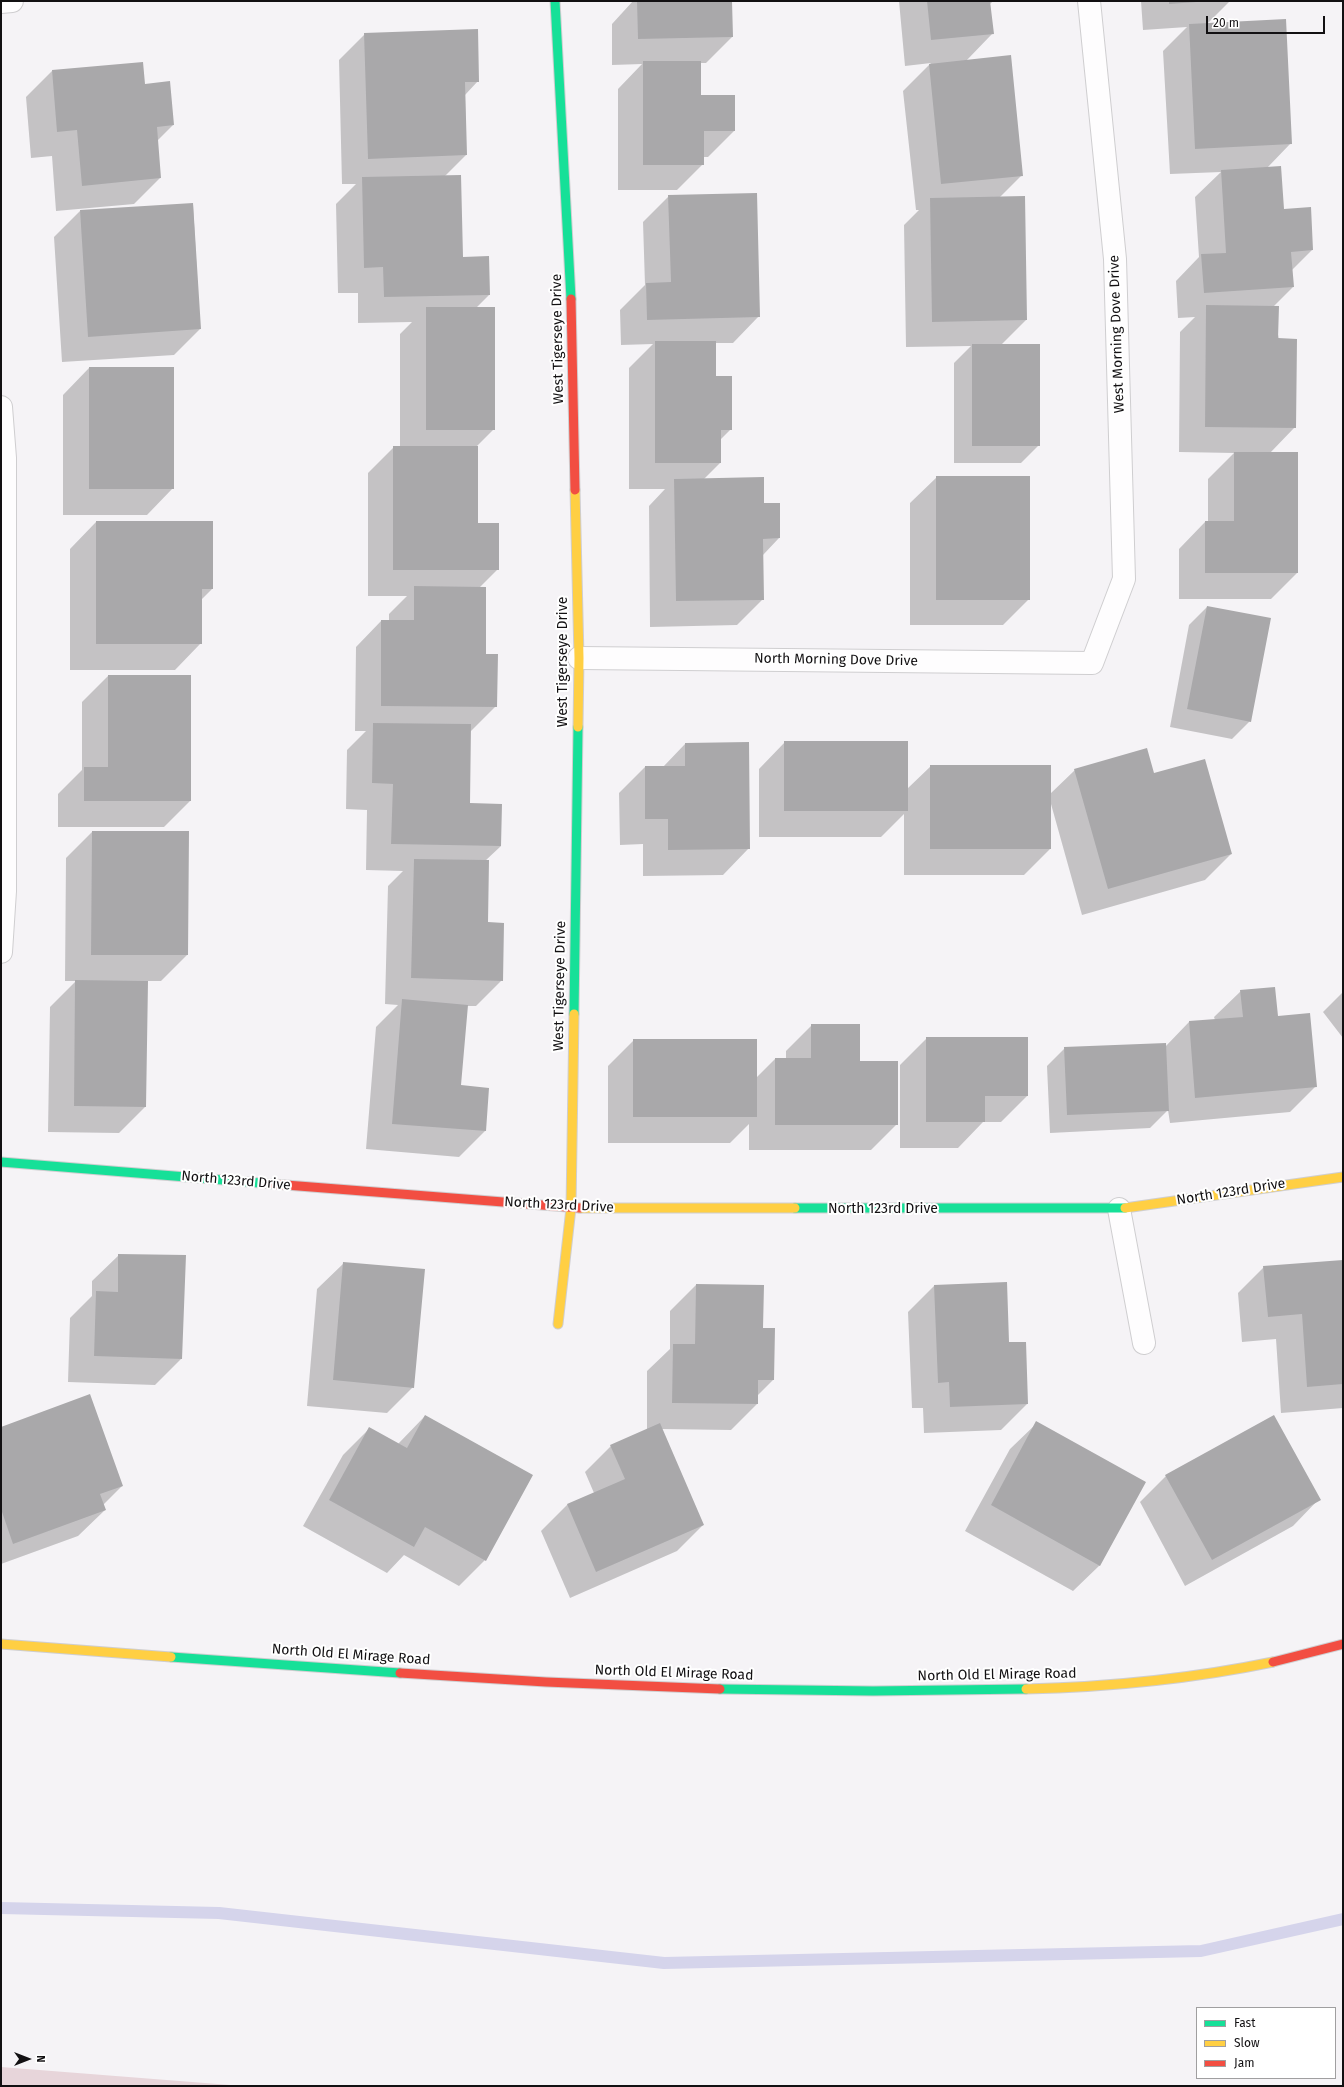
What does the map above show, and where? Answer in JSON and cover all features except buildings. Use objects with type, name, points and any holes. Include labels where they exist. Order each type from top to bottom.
[{"type":"street","points":[[1,2],[12,1]]},
{"type":"street","name":"West Tigerseye Drive","points":[[555,1],[571,275],[579,658],[571,1208],[558,1324]]},
{"type":"street","name":"West Morning Dove Drive","points":[[1089,1],[1115,259],[1124,579],[1092,663]]},
{"type":"street","points":[[1,407],[5,458],[5,891],[1,952]]},
{"type":"street","name":"North Morning Dove Drive","points":[[579,658],[1092,663]]},
{"type":"street","name":"North 123rd Drive","points":[[1,1162],[571,1208],[1119,1209],[1284,1184],[1343,1177]]},
{"type":"street","points":[[1119,1209],[1144,1343]]},
{"type":"street","name":"North Old El Mirage Road","points":[[1,1644],[562,1684],[797,1691],[1006,1691],[1129,1684],[1214,1673],[1302,1657],[1343,1644]]},
{"type":"shaded area","points":[[1,2067],[243,2086],[1,2086]]},
{"type":"waterway","points":[[1,1908],[219,1913],[664,1963],[1201,1951],[1343,1919]]},
{"type":"traffic: fast","points":[[555,1],[571,299]]},
{"type":"traffic: fast","points":[[574,1014],[578,727]]},
{"type":"traffic: fast","points":[[1,1162],[273,1184]]},
{"type":"traffic: fast","points":[[795,1208],[1125,1208]]},
{"type":"traffic: fast","points":[[171,1657],[400,1673]]},
{"type":"traffic: fast","points":[[720,1689],[873,1691],[1026,1689]]},
{"type":"traffic: slow","points":[[575,490],[579,658],[578,727]]},
{"type":"traffic: slow","points":[[558,1324],[571,1208],[574,1014]]},
{"type":"traffic: slow","points":[[1125,1208],[1343,1177]]},
{"type":"traffic: slow","points":[[580,1208],[795,1208]]},
{"type":"traffic: slow","points":[[1,1644],[171,1657]]},
{"type":"traffic: slow","points":[[1026,1689],[1150,1681],[1211,1673],[1273,1662]]},
{"type":"traffic: jam","points":[[571,299],[575,490]]},
{"type":"traffic: jam","points":[[273,1184],[580,1208]]},
{"type":"traffic: jam","points":[[1273,1662],[1343,1644]]},
{"type":"traffic: jam","points":[[400,1673],[546,1682],[720,1689]]}]
